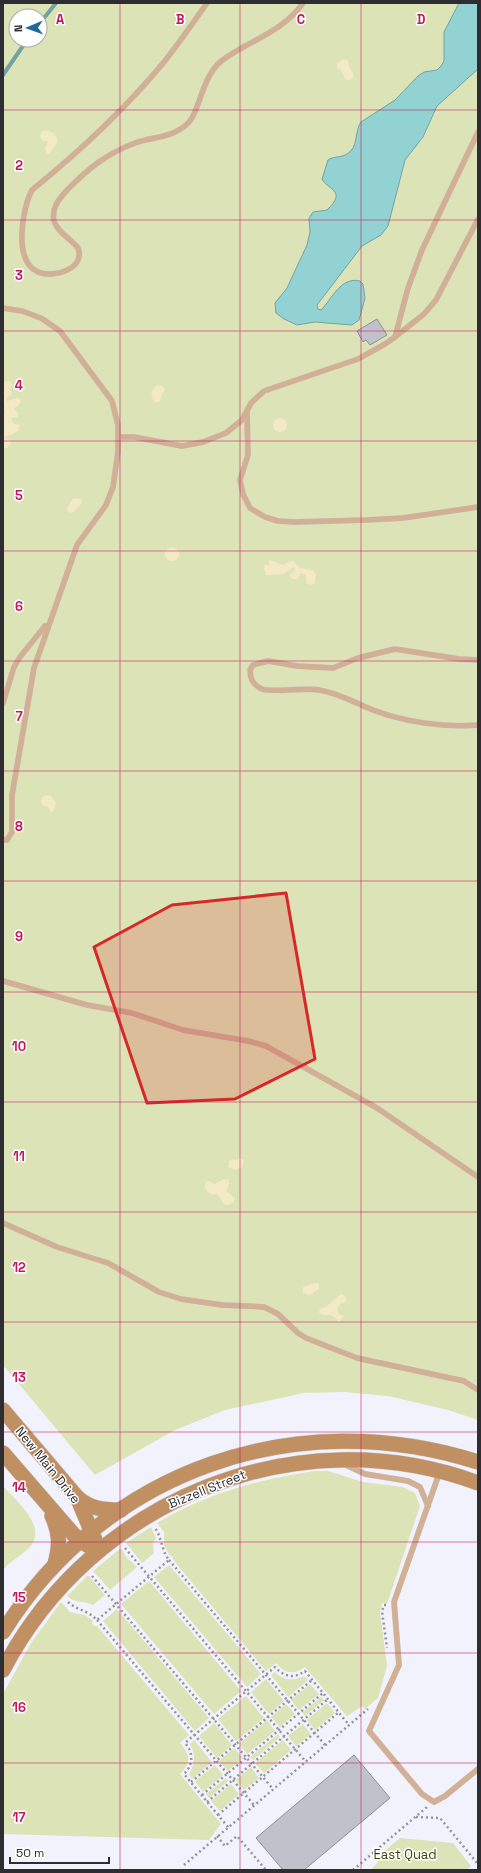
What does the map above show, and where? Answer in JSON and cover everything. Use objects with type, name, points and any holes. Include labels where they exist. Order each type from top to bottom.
[{"type":"street","name":"New Main Drive","points":[[3,1410],[77,1497],[92,1531],[98,1552]]},
{"type":"street","name":"Bizzell Street","points":[[3,1632],[22,1604],[55,1565],[79,1540],[121,1510],[158,1488],[199,1469],[232,1457],[280,1446],[324,1441],[365,1441],[409,1446],[446,1453],[478,1462]]},
{"type":"street","name":"New Main Drive","points":[[3,1453],[47,1506],[79,1540],[98,1552]]},
{"type":"street","points":[[441,1470],[446,1453]]},
{"type":"street","name":"Bizzell Street","points":[[3,1670],[20,1641],[56,1592],[98,1552],[116,1537],[148,1515],[170,1502],[207,1487],[266,1468],[314,1460],[333,1459],[398,1463],[441,1470],[478,1483]]},
{"type":"street","points":[[77,1497],[84,1503],[95,1508],[121,1510]]},
{"type":"street","points":[[47,1506],[59,1536],[55,1565]]},
{"type":"lane","points":[[207,3],[178,44],[142,86],[100,131],[32,190],[26,201],[22,237],[26,258],[29,265],[39,273],[57,273],[70,269],[80,258],[78,248],[66,237],[54,222],[54,208],[64,194],[87,170],[101,160],[126,147],[173,133],[187,125],[194,113],[208,76],[218,63],[284,24],[296,14],[303,3]]},
{"type":"lane","points":[[395,337],[408,288],[422,250],[478,132]]},
{"type":"lane","points":[[118,437],[134,437],[182,446],[203,442],[226,433],[242,420],[251,403],[264,391],[358,359],[385,344],[424,314],[436,300],[478,219]]},
{"type":"lane","points":[[3,308],[22,311],[41,318],[60,331],[112,402],[118,425],[118,452],[113,487],[106,505],[77,545],[34,668],[12,795],[12,832],[7,840],[3,840]]},
{"type":"lane","points":[[248,409],[246,427],[248,455],[240,480],[243,494],[250,508],[265,517],[278,521],[296,522],[366,520],[403,518],[478,507]]},
{"type":"lane","points":[[3,703],[14,667],[20,657],[42,630],[53,611]]},
{"type":"lane","points":[[478,660],[459,659],[395,649],[358,658],[333,668],[297,666],[268,661],[253,665],[250,670],[250,678],[255,686],[264,689],[318,689],[337,694],[395,718],[458,727],[478,724]]},
{"type":"lane","points":[[3,981],[87,1006],[132,1013],[184,1030],[248,1041],[266,1046],[377,1108],[478,1177]]},
{"type":"lane","points":[[3,1223],[57,1247],[108,1263],[159,1292],[174,1297],[207,1304],[264,1307],[278,1314],[298,1333],[330,1348],[357,1358],[464,1381],[478,1390]]},
{"type":"lane","points":[[333,1459],[365,1474],[401,1480],[420,1487],[428,1506]]},
{"type":"lane","points":[[441,1470],[394,1602],[399,1665],[370,1731],[422,1794],[434,1802],[445,1796],[478,1769]]},
{"type":"path","points":[[157,1531],[160,1537],[162,1550],[169,1560],[325,1745]]},
{"type":"path","points":[[128,1551],[306,1762]]},
{"type":"path","points":[[97,1620],[169,1560]]},
{"type":"path","points":[[94,1578],[272,1789]]},
{"type":"path","points":[[70,1604],[74,1608],[88,1612],[97,1620],[254,1805]]},
{"type":"path","points":[[388,1653],[382,1611],[384,1605],[394,1608]]},
{"type":"path","points":[[228,1827],[184,1774],[189,1769],[191,1761],[189,1749],[185,1743],[246,1691],[275,1667],[280,1672],[289,1676],[295,1676],[305,1671],[349,1725]]},
{"type":"path","points":[[191,1782],[312,1680]]},
{"type":"path","points":[[202,1795],[323,1693]]},
{"type":"path","points":[[207,1802],[328,1699]]},
{"type":"path","points":[[184,1865],[272,1789],[374,1705]]},
{"type":"path","points":[[218,1815],[339,1712]]},
{"type":"path","points":[[353,1870],[434,1802]]},
{"type":"path","points":[[416,1816],[440,1818],[478,1864]]},
{"type":"path","points":[[217,1836],[225,1846],[237,1836],[266,1870]]},
{"type":"highlighted area","points":[[286,893],[315,1059],[235,1099],[147,1103],[94,947],[172,905]]},
{"type":"green space","points":[[3,3],[478,3],[478,1420],[448,1410],[388,1396],[344,1392],[304,1393],[225,1410],[175,1430],[95,1475],[3,1365]]},
{"type":"green space","points":[[315,1471],[328,1471],[363,1482],[403,1487],[415,1493],[420,1506],[387,1604],[382,1603],[380,1612],[387,1666],[378,1698],[365,1709],[362,1706],[347,1716],[305,1667],[301,1670],[290,1672],[279,1667],[276,1663],[266,1671],[174,1561],[172,1556],[170,1556],[164,1545],[164,1532],[157,1523],[194,1504],[233,1489],[274,1478]]},
{"type":"green space","points":[[3,1486],[28,1515],[33,1523],[35,1532],[34,1540],[29,1548],[3,1570]]},
{"type":"green space","points":[[151,1527],[156,1538],[153,1543],[154,1553],[142,1563],[126,1543]]},
{"type":"green space","points":[[121,1548],[127,1558],[137,1567],[110,1590],[93,1571]]},
{"type":"green space","points":[[169,1565],[261,1674],[247,1687],[154,1577]]},
{"type":"green space","points":[[88,1575],[105,1595],[93,1605],[73,1600],[67,1596]]},
{"type":"green space","points":[[149,1581],[241,1691],[214,1714],[121,1604]]},
{"type":"green space","points":[[61,1602],[70,1612],[85,1615],[93,1621],[92,1623],[94,1626],[97,1626],[189,1735],[180,1743],[188,1755],[188,1762],[180,1774],[221,1824],[209,1840],[3,1834],[3,1694],[31,1643]]},
{"type":"green space","points":[[117,1609],[209,1718],[195,1731],[103,1621]]},
{"type":"green space","points":[[275,1672],[285,1679],[296,1679],[304,1676],[308,1680],[288,1697],[271,1675]]},
{"type":"green space","points":[[266,1679],[284,1701],[269,1714],[251,1692]]},
{"type":"green space","points":[[310,1684],[319,1694],[299,1710],[291,1700]]},
{"type":"green space","points":[[246,1696],[264,1718],[236,1741],[218,1719]]},
{"type":"green space","points":[[321,1697],[324,1700],[305,1716],[302,1713]]},
{"type":"green space","points":[[327,1703],[335,1713],[315,1730],[307,1720]]},
{"type":"green space","points":[[286,1704],[295,1714],[280,1727],[271,1717]]},
{"type":"green space","points":[[267,1720],[275,1731],[247,1754],[239,1744]]},
{"type":"green space","points":[[214,1723],[232,1745],[217,1758],[199,1736]]},
{"type":"green space","points":[[303,1724],[311,1734],[296,1746],[288,1736]]},
{"type":"green space","points":[[278,1734],[280,1737],[253,1760],[250,1757]]},
{"type":"green space","points":[[194,1740],[212,1762],[192,1779],[189,1774],[194,1763],[194,1755],[190,1744]]},
{"type":"green space","points":[[283,1740],[291,1750],[264,1773],[255,1763]]},
{"type":"green space","points":[[234,1748],[243,1758],[228,1771],[219,1761]]},
{"type":"green space","points":[[215,1765],[223,1775],[203,1792],[195,1781]]},
{"type":"green space","points":[[251,1767],[259,1778],[244,1790],[236,1780]]},
{"type":"green space","points":[[226,1778],[228,1781],[209,1798],[206,1794]]},
{"type":"green space","points":[[231,1784],[239,1794],[220,1811],[211,1801]]},
{"type":"green space","name":"East Quad","points":[[400,1838],[453,1843],[471,1866],[467,1870],[371,1870],[378,1862],[380,1855]]},
{"type":"sand","points":[[343,59],[348,60],[349,67],[353,73],[353,77],[350,80],[345,79],[342,72],[337,67],[337,63]]},
{"type":"sand","points":[[47,130],[55,134],[58,141],[49,154],[46,153],[45,148],[48,141],[42,141],[40,137],[41,132]]},
{"type":"sand","points":[[6,381],[10,381],[12,385],[10,389],[12,394],[7,398],[7,401],[18,398],[21,401],[14,409],[19,414],[17,417],[11,418],[14,424],[20,425],[18,431],[11,435],[5,436],[5,439],[11,441],[11,443],[7,448],[3,449],[3,416],[5,413],[3,409],[3,384]]},
{"type":"sand","points":[[158,385],[163,386],[165,390],[160,401],[155,403],[152,398],[152,391]]},
{"type":"sand","points":[[277,418],[283,418],[287,422],[287,428],[283,432],[277,432],[273,428],[273,422]]},
{"type":"sand","points":[[73,498],[81,499],[82,503],[73,512],[69,513],[67,509]]},
{"type":"sand","points":[[169,547],[175,547],[179,551],[179,557],[175,561],[169,561],[165,557],[165,551]]},
{"type":"sand","points":[[270,560],[283,565],[293,561],[300,568],[312,570],[316,574],[315,583],[311,585],[306,583],[306,575],[300,573],[298,579],[292,579],[289,575],[295,571],[294,567],[283,574],[266,575],[264,568],[265,565],[270,565],[268,561]]},
{"type":"sand","points":[[46,795],[51,796],[56,803],[53,812],[50,812],[48,806],[41,804],[42,797]]},
{"type":"sand","points":[[239,1158],[244,1160],[242,1167],[235,1170],[228,1167],[229,1161],[233,1159],[237,1160]]},
{"type":"sand","points":[[223,1179],[229,1180],[229,1185],[226,1191],[235,1198],[233,1203],[228,1205],[224,1204],[217,1194],[208,1192],[205,1188],[205,1183],[208,1181],[215,1184]]},
{"type":"sand","points":[[314,1283],[319,1283],[319,1289],[310,1295],[303,1293],[303,1287]]},
{"type":"sand","points":[[341,1294],[344,1295],[347,1300],[345,1303],[341,1303],[337,1309],[339,1314],[344,1316],[339,1322],[331,1315],[322,1315],[319,1313],[320,1309],[327,1306]]},
{"type":"shaded area","points":[[459,3],[478,3],[478,69],[437,106],[423,137],[405,160],[388,226],[381,235],[362,246],[317,305],[318,309],[321,310],[342,285],[353,280],[360,281],[363,284],[365,298],[359,320],[352,325],[315,322],[297,325],[284,319],[276,313],[275,303],[287,288],[307,245],[310,232],[309,218],[313,212],[327,210],[336,198],[334,191],[322,179],[328,160],[345,155],[351,151],[361,122],[395,100],[418,76],[424,72],[437,70],[441,66],[444,61],[444,32]]},
{"type":"building","points":[[377,319],[387,335],[370,345],[366,340],[363,342],[357,331]]},
{"type":"building","points":[[354,1755],[390,1798],[304,1870],[283,1870],[256,1838]]},
{"type":"waterway","points":[[48,13],[56,3]]},
{"type":"waterway","points":[[3,75],[22,48]]}]
